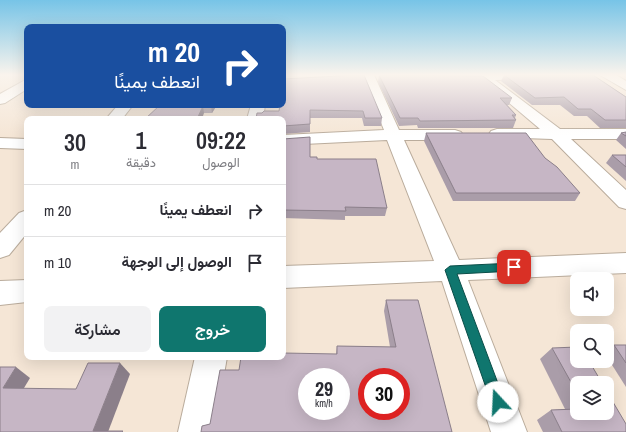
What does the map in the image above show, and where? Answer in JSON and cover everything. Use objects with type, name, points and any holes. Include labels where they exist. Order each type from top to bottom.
[{"type":"street","points":[[377,95],[450,270],[509,432]]},
{"type":"street","points":[[507,95],[556,134],[626,202]]},
{"type":"street","points":[[117,116],[123,108]]},
{"type":"street","points":[[286,140],[393,135],[626,134]]},
{"type":"street","points":[[0,143],[24,144]]},
{"type":"street","points":[[0,249],[24,221]]},
{"type":"street","points":[[286,277],[626,263]]},
{"type":"street","points":[[0,293],[24,291]]},
{"type":"street","points":[[196,432],[210,360]]},
{"type":"building","points":[[286,95],[372,95],[382,118],[365,118],[363,111],[310,110],[310,124],[286,126],[286,116],[256,116],[257,113],[262,113],[264,111],[279,111],[280,108],[286,108]]},
{"type":"building","points":[[389,95],[508,95],[512,98],[500,98],[516,115],[512,115],[516,120],[420,121],[418,118],[400,118]]},
{"type":"building","points":[[531,95],[623,95],[626,97],[626,120],[605,120],[591,109],[578,109],[564,97],[535,98]]},
{"type":"building","points":[[157,108],[202,108],[198,116],[148,116]]},
{"type":"building","points":[[426,133],[526,133],[545,158],[557,167],[580,193],[456,193]]},
{"type":"building","points":[[310,137],[310,157],[317,157],[317,159],[376,159],[387,208],[345,207],[346,211],[286,210],[286,139]]},
{"type":"building","points":[[612,155],[626,155],[626,167]]},
{"type":"building","points":[[386,300],[418,300],[452,432],[201,432],[202,426],[210,424],[220,370],[239,370],[241,360],[286,360],[286,353],[337,354],[337,346],[396,347]]},
{"type":"building","points":[[614,345],[626,345],[626,363]]},
{"type":"building","points":[[570,347],[570,368],[593,368],[598,376],[570,376],[570,380],[552,348]]},
{"type":"building","points":[[88,363],[120,363],[93,431],[123,431],[122,432],[0,432],[0,367],[16,367],[3,388],[76,389]]},
{"type":"building","points":[[614,404],[626,424],[626,432],[562,432],[551,410],[570,409],[570,420],[614,420]]},
{"type":"route","points":[[498,402],[450,270],[514,267]]}]
